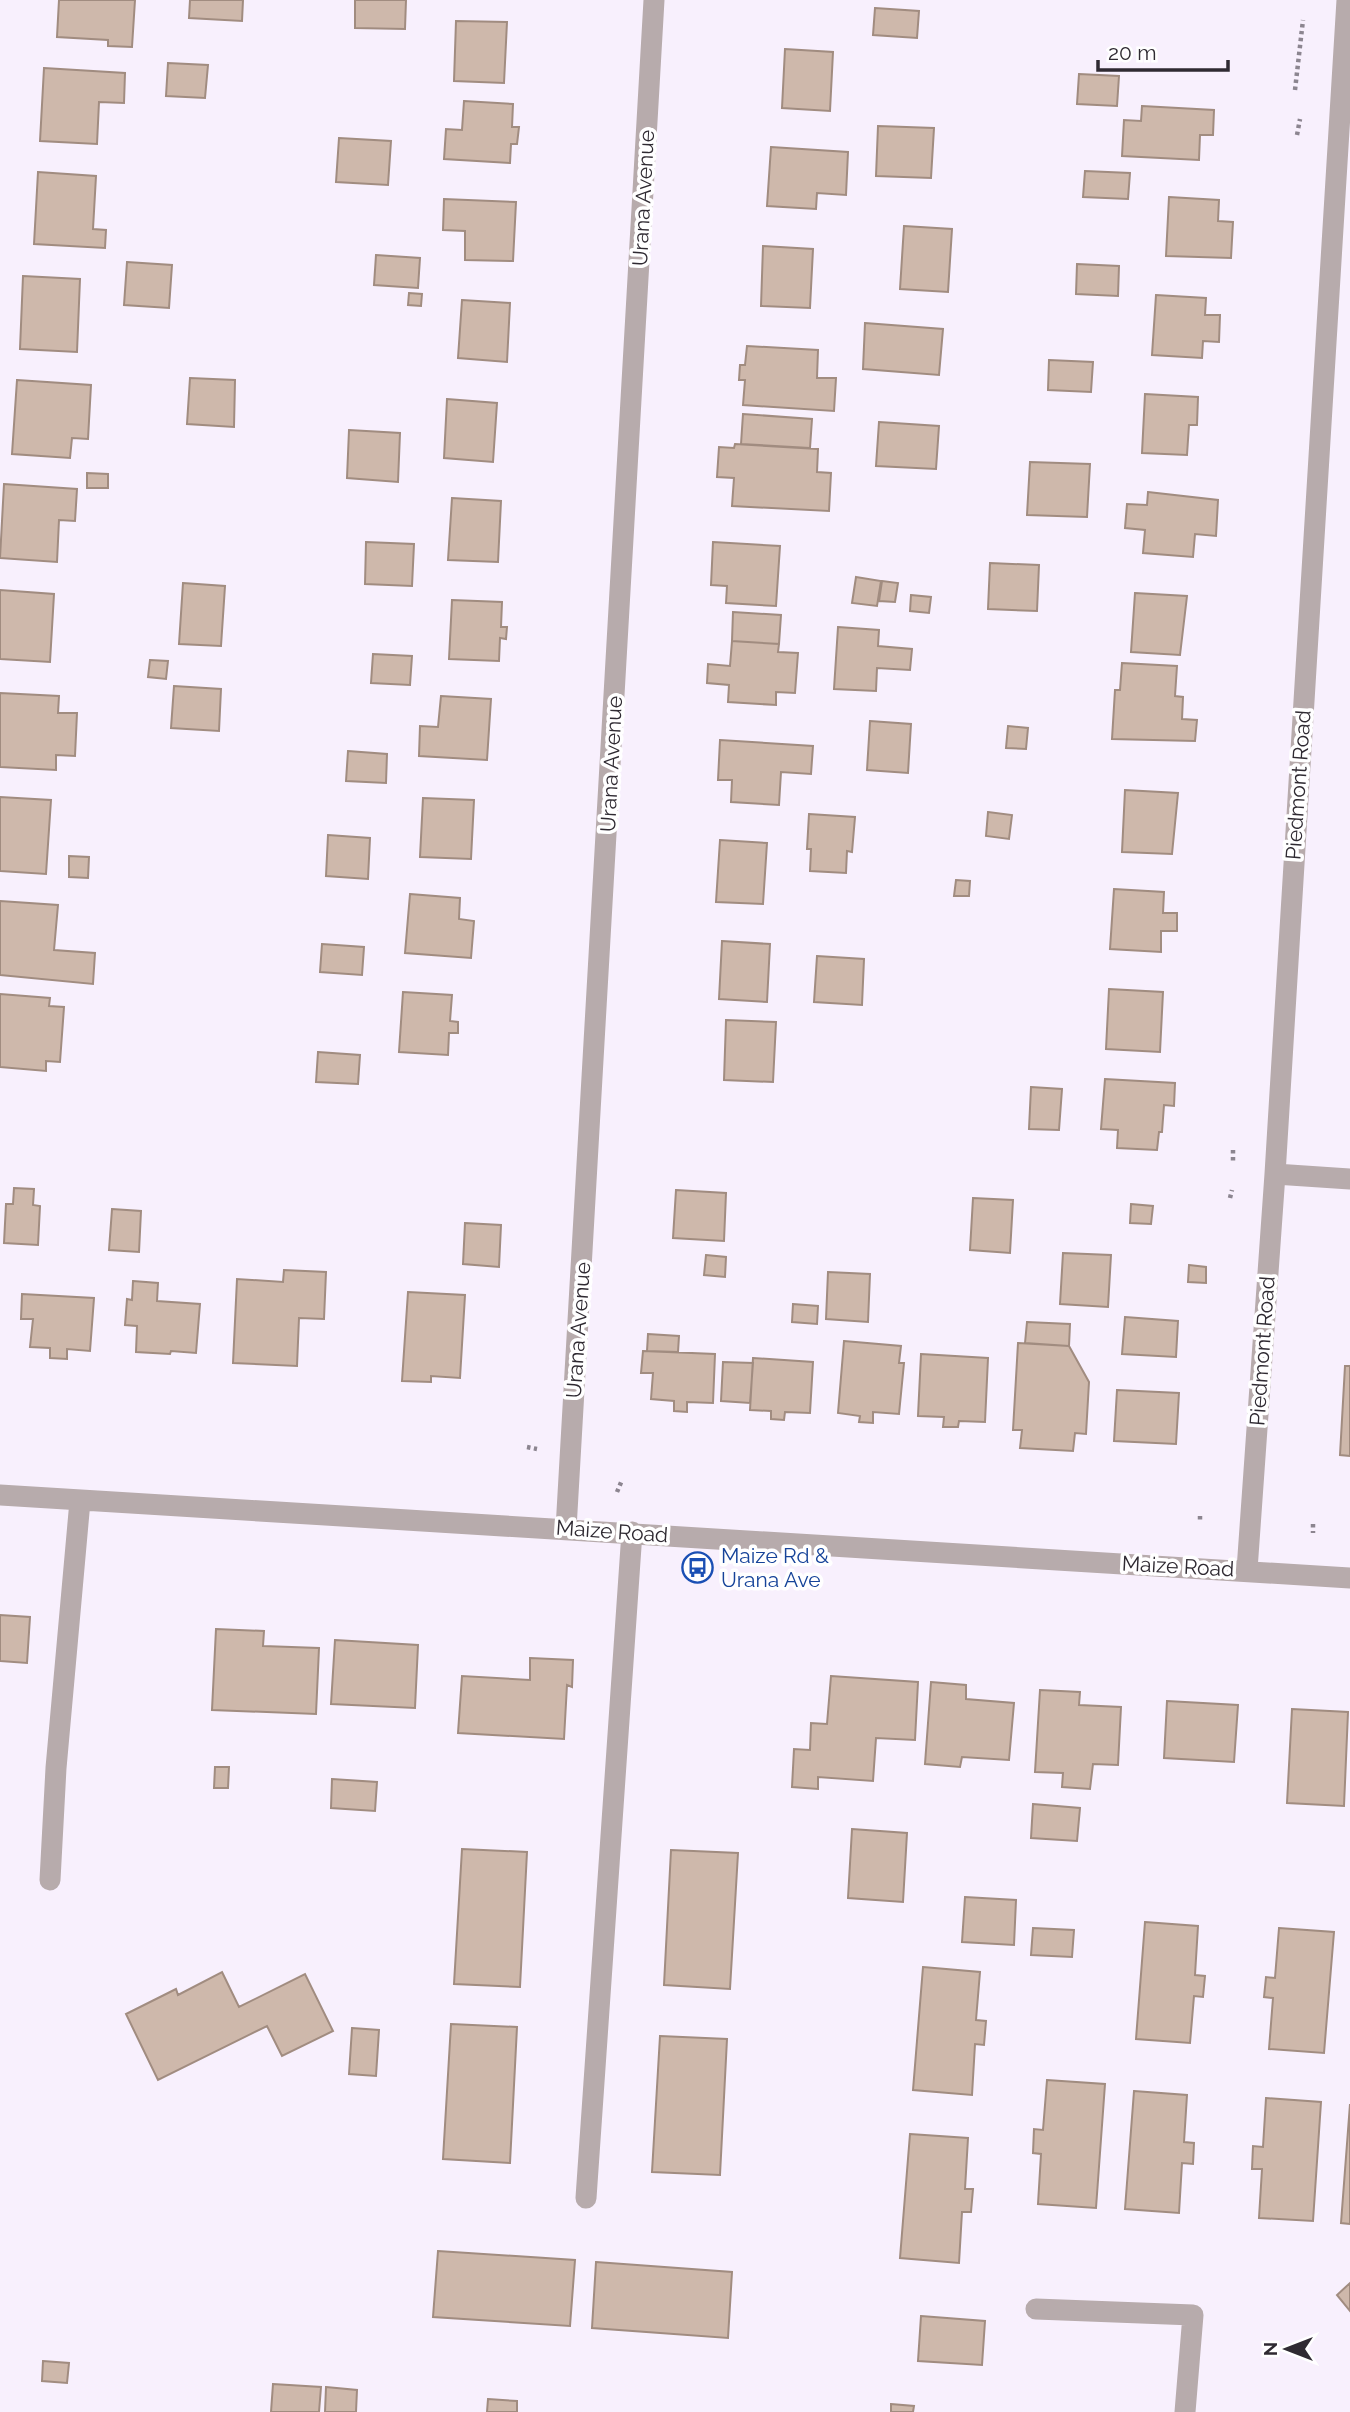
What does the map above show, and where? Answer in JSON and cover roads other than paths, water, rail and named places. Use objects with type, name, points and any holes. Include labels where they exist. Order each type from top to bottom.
[{"type":"street","name":"Urana Avenue","points":[[566,1528],[654,0]]},
{"type":"street","name":"Piedmont Road","points":[[1247,1570],[1345,101],[1347,0]]},
{"type":"street","points":[[1275,1174],[1350,1179]]},
{"type":"street","name":"Maize Road","points":[[0,1495],[1350,1578]]},
{"type":"street","points":[[50,1880],[56,1768],[80,1501]]},
{"type":"street","points":[[586,2198],[632,1532]]},
{"type":"street","points":[[1036,2309],[1192,2315],[1185,2412]]},
{"type":"place","name":"Maize Rd & Urana Ave","points":[[698,1567]]}]
